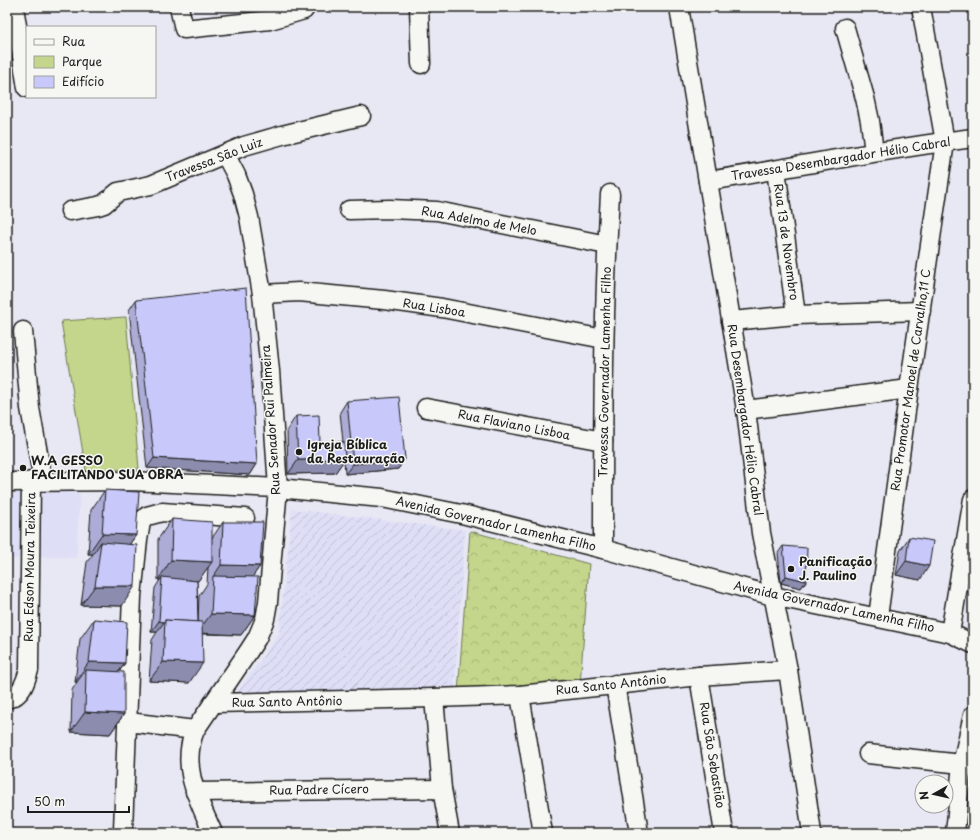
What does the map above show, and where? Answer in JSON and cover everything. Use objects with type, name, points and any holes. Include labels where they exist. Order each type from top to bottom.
[{"type":"street","points":[[14,7],[26,84]]},
{"type":"street","points":[[179,7],[184,29],[270,20],[304,10]]},
{"type":"street","points":[[419,7],[421,64]]},
{"type":"street","name":"Rua Desembargador Hélio Cabral","points":[[679,7],[746,410],[761,532],[788,670],[812,833]]},
{"type":"street","name":"Rua Promotor Manoel de Carvalho,11 C","points":[[878,617],[945,142],[921,7]]},
{"type":"street","points":[[844,28],[865,98],[874,152]]},
{"type":"street","name":"Travessa São Luiz","points":[[70,211],[104,204],[118,192],[150,185],[244,146],[282,135],[361,116]]},
{"type":"street","name":"Travessa Desembargador Hélio Cabral","points":[[708,180],[776,170],[874,152],[973,138]]},
{"type":"street","name":"Rua Senador Rui Palmeira","points":[[213,833],[195,792],[190,774],[189,751],[192,738],[189,729],[213,703],[257,638],[265,619],[269,595],[278,488],[270,371],[262,294],[249,217],[243,194],[236,175],[225,154]]},
{"type":"street","name":"Rua 13 de Novembro","points":[[776,170],[796,315]]},
{"type":"street","name":"Travessa Governador Lamenha Filho","points":[[603,549],[604,339],[610,194]]},
{"type":"street","name":"Rua Adelmo de Melo","points":[[349,210],[390,209],[437,211],[607,245]]},
{"type":"street","name":"Rua Lisboa","points":[[262,294],[299,292],[392,301],[442,308],[604,339]]},
{"type":"street","points":[[732,321],[796,315],[921,311]]},
{"type":"street","name":"Rua Edson Moura Teixeira","points":[[7,699],[16,695],[25,683],[29,670],[37,481],[22,331]]},
{"type":"street","points":[[746,410],[909,389]]},
{"type":"street","name":"Rua Flaviano Lisboa","points":[[426,408],[603,441]]},
{"type":"street","name":"Avenida Governador Lamenha Filho","points":[[7,482],[131,480],[278,488],[382,498],[466,515],[603,549],[773,596],[950,633],[973,644]]},
{"type":"street","points":[[950,633],[973,498]]},
{"type":"street","points":[[123,830],[132,596],[141,522],[146,516],[162,512],[245,518]]},
{"type":"street","name":"Rua Santo Antônio","points":[[213,703],[520,695],[699,676],[788,670]]},
{"type":"street","name":"Rua São Sebastião","points":[[699,676],[724,833]]},
{"type":"street","points":[[614,684],[639,833]]},
{"type":"street","points":[[520,695],[542,833]]},
{"type":"street","points":[[434,698],[442,789],[450,833]]},
{"type":"street","points":[[955,833],[962,764],[973,715]]},
{"type":"street","points":[[128,722],[189,729]]},
{"type":"street","points":[[868,754],[962,764]]},
{"type":"street","name":"Rua Padre Cícero","points":[[195,792],[442,789]]},
{"type":"shaded area","points":[[37,490],[80,493],[76,558],[38,556]]},
{"type":"shaded area","points":[[27,492],[26,558],[7,559],[7,493]]},
{"type":"shaded area","points":[[292,509],[465,530],[454,692],[233,698],[279,634]]},
{"type":"green space","points":[[126,317],[139,469],[86,471],[61,321]]},
{"type":"green space","points":[[470,531],[589,564],[580,685],[458,693]]},
{"type":"building","points":[[246,288],[257,464],[154,458],[136,300]]},
{"type":"building","points":[[399,397],[405,459],[353,464],[347,401]]},
{"type":"building","points":[[319,415],[320,443],[344,442],[345,459],[298,460],[296,416]]},
{"type":"building","points":[[105,490],[139,492],[136,535],[102,534]]},
{"type":"building","points":[[172,519],[212,522],[212,562],[171,560]]},
{"type":"building","points":[[223,522],[263,522],[260,566],[221,565]]},
{"type":"building","points":[[909,537],[933,541],[929,566],[906,561]]},
{"type":"building","points":[[101,542],[137,545],[135,586],[95,586]]},
{"type":"building","points":[[783,546],[807,548],[806,581],[786,576]]},
{"type":"building","points":[[213,576],[258,577],[255,615],[211,614]]},
{"type":"building","points":[[162,577],[197,581],[198,622],[159,621]]},
{"type":"building","points":[[94,619],[127,622],[125,663],[89,662]]},
{"type":"building","points":[[165,620],[202,622],[203,663],[163,662]]},
{"type":"building","points":[[86,670],[124,672],[124,714],[85,712]]},
{"type":"building","points":[[77,831],[98,833],[77,833]]},
{"type":"place","name":"Igreja Bíblica da Restauração","points":[[299,452]]},
{"type":"place","name":"W.A GESSO FACILITANDO SUA OBRA","points":[[23,468]]},
{"type":"place","name":"Panificação J. Paulino","points":[[791,569]]}]
